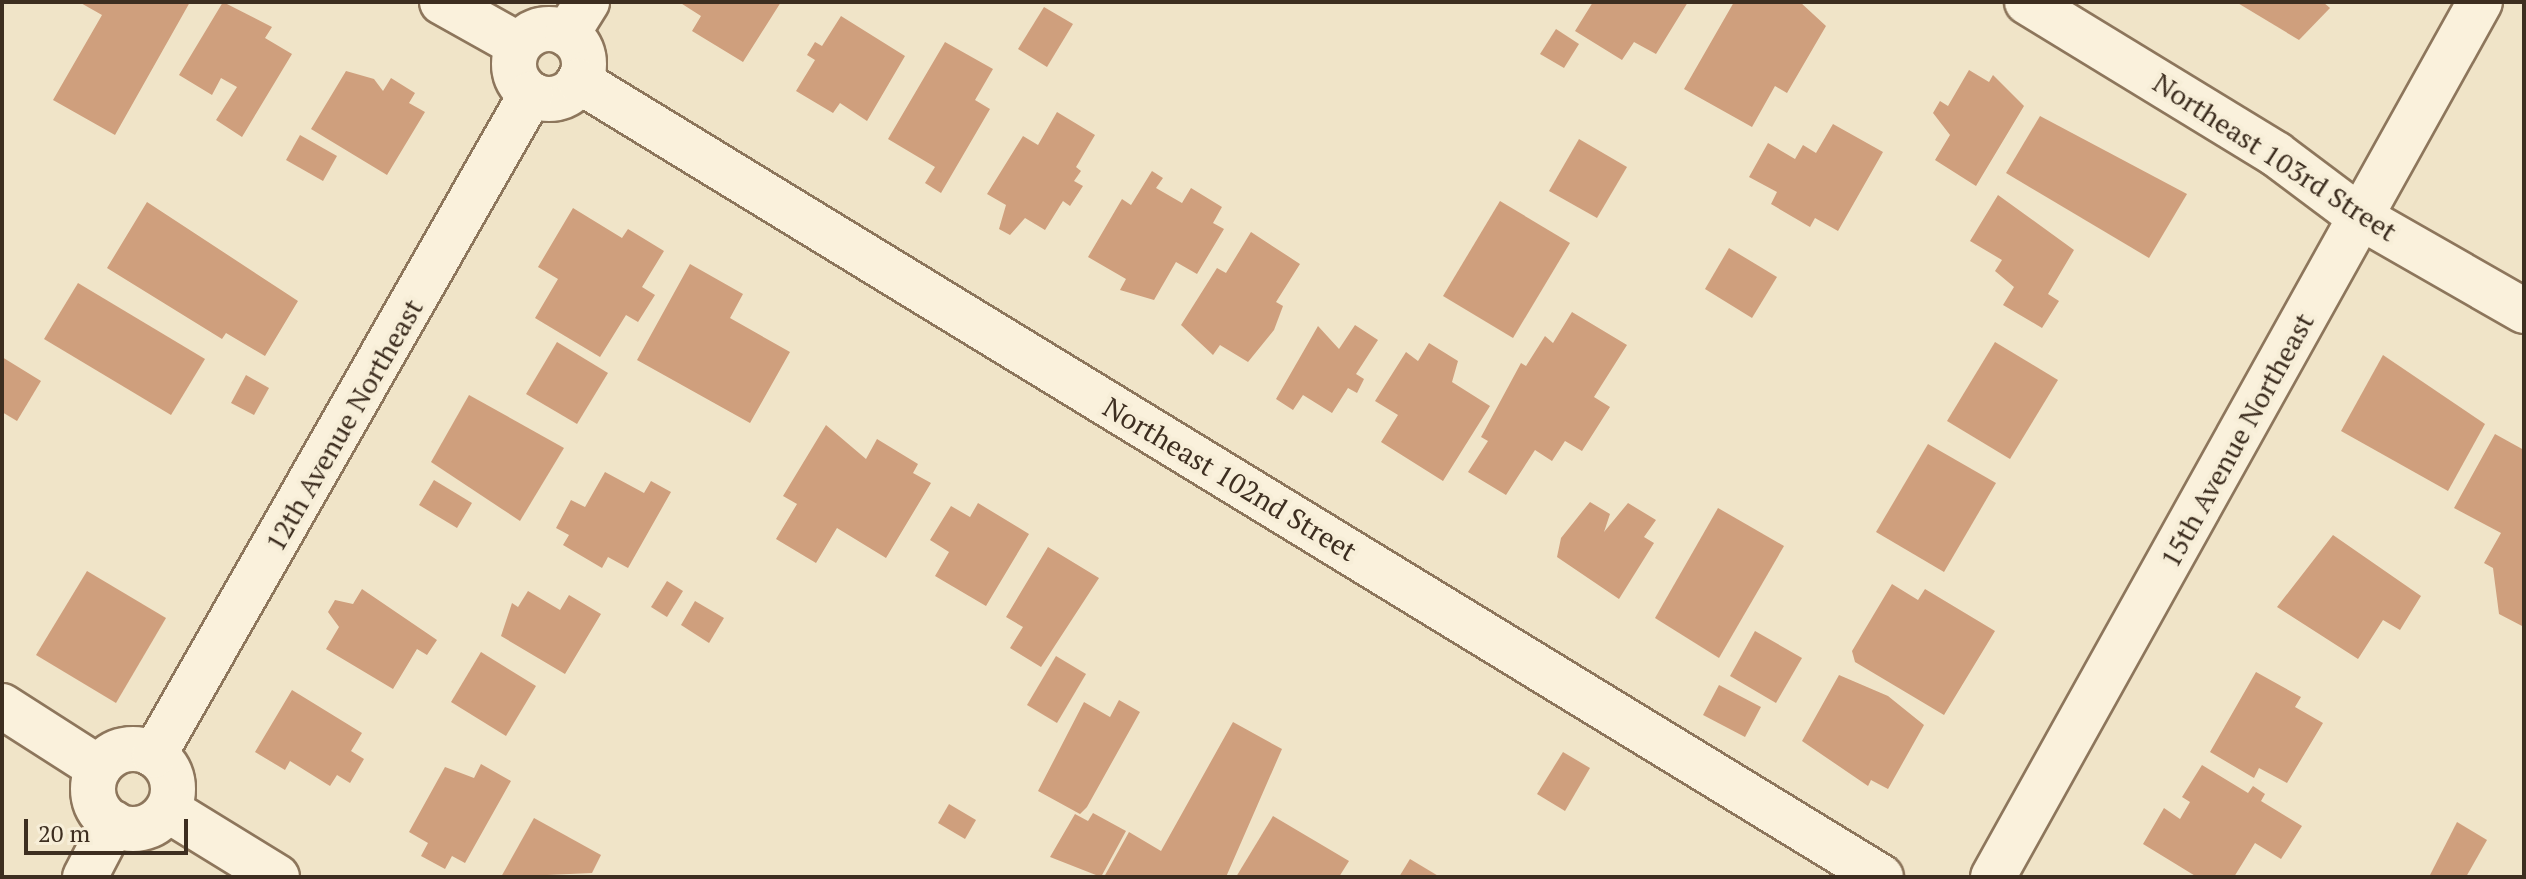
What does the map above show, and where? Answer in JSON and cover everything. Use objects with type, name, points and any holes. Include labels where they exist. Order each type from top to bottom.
[{"type":"street","points":[[442,2],[519,45]]},
{"type":"street","name":"Northeast 103rd Street","points":[[2027,2],[2276,154],[2360,217],[2524,311]]},
{"type":"street","name":"15th Avenue Northeast","points":[[1993,877],[2480,2]]},
{"type":"street","points":[[577,18],[583,55],[579,81],[557,98],[531,94],[515,72],[519,45],[540,29],[577,18]]},
{"type":"street","name":"Northeast 102nd Street","points":[[579,81],[1881,877]]},
{"type":"street","name":"12th Avenue Northeast","points":[[154,755],[531,94]]},
{"type":"street","points":[[2,706],[99,768]]},
{"type":"street","points":[[124,750],[154,755],[172,780],[168,810],[143,828],[113,823],[95,798],[99,768],[124,750]]},
{"type":"street","points":[[168,810],[277,877]]},
{"type":"street","points":[[85,877],[113,823]]},
{"type":"building","points":[[79,2],[190,2],[115,135],[53,100],[102,15]]},
{"type":"building","points":[[223,2],[272,27],[265,38],[292,54],[242,137],[216,120],[237,87],[221,78],[212,95],[179,75]]},
{"type":"building","points":[[679,2],[781,2],[743,62],[692,31],[701,16]]},
{"type":"building","points":[[1593,2],[1688,2],[1656,54],[1634,42],[1622,60],[1575,31]]},
{"type":"building","points":[[1734,2],[1800,2],[1826,26],[1787,93],[1775,86],[1752,127],[1684,89]]},
{"type":"building","points":[[2236,2],[2323,2],[2330,8],[2299,40]]},
{"type":"building","points":[[1044,7],[1073,24],[1047,67],[1018,49]]},
{"type":"building","points":[[841,16],[905,56],[867,121],[840,103],[833,113],[796,91],[815,60],[807,55],[815,42],[822,46]]},
{"type":"building","points":[[1556,29],[1579,44],[1564,68],[1540,54]]},
{"type":"building","points":[[945,42],[993,69],[975,100],[990,109],[941,193],[925,183],[935,167],[888,139]]},
{"type":"building","points":[[1969,70],[1989,82],[1993,75],[2024,106],[1976,186],[1935,160],[1950,135],[1933,113],[1940,101],[1948,106]]},
{"type":"building","points":[[346,71],[374,79],[383,91],[391,78],[415,93],[409,103],[425,112],[387,175],[311,129]]},
{"type":"building","points":[[1057,112],[1095,135],[1076,167],[1081,171],[1074,181],[1083,186],[1070,206],[1063,201],[1045,230],[1025,218],[1010,235],[999,229],[1006,205],[987,194],[1023,136],[1038,145]]},
{"type":"building","points":[[2040,116],[2187,194],[2149,258],[2006,173]]},
{"type":"building","points":[[1833,124],[1883,152],[1838,231],[1815,218],[1810,227],[1771,204],[1777,192],[1749,177],[1768,143],[1795,159],[1803,145],[1816,153]]},
{"type":"building","points":[[300,135],[337,156],[323,181],[286,160]]},
{"type":"building","points":[[1579,139],[1627,167],[1597,218],[1549,191]]},
{"type":"building","points":[[1152,171],[1163,178],[1156,188],[1182,203],[1191,188],[1222,207],[1213,223],[1224,229],[1197,274],[1176,262],[1154,300],[1120,290],[1126,279],[1088,257],[1122,199],[1131,205]]},
{"type":"building","points":[[1998,195],[2074,250],[2048,294],[2059,301],[2042,328],[2003,305],[2014,287],[1995,271],[2002,260],[1970,241]]},
{"type":"building","points":[[1500,201],[1570,243],[1513,338],[1443,296]]},
{"type":"building","points":[[147,202],[298,301],[265,356],[226,333],[222,339],[107,268]]},
{"type":"building","points":[[573,208],[622,238],[628,229],[664,251],[642,287],[655,295],[638,322],[626,315],[600,357],[535,318],[558,279],[538,267]]},
{"type":"building","points":[[1251,232],[1300,264],[1276,302],[1283,306],[1274,330],[1248,362],[1220,345],[1213,355],[1181,325],[1217,268],[1226,273]]},
{"type":"building","points":[[1729,248],[1777,277],[1752,318],[1705,289]]},
{"type":"building","points":[[690,264],[743,294],[730,318],[790,352],[750,423],[637,360]]},
{"type":"building","points":[[78,283],[205,359],[171,415],[44,339]]},
{"type":"building","points":[[1572,312],[1627,345],[1594,397],[1610,407],[1582,451],[1565,441],[1552,461],[1535,450],[1506,495],[1468,472],[1488,441],[1481,437],[1521,363],[1526,366],[1545,336],[1553,343]]},
{"type":"building","points":[[1355,325],[1378,340],[1356,374],[1364,379],[1357,393],[1348,388],[1332,413],[1303,395],[1293,410],[1276,399],[1318,326],[1339,349]]},
{"type":"building","points":[[557,342],[608,373],[577,424],[526,394]]},
{"type":"building","points":[[1995,342],[2058,380],[2010,459],[1947,421]]},
{"type":"building","points":[[1429,343],[1458,361],[1452,382],[1490,406],[1443,481],[1381,442],[1398,415],[1375,401],[1406,352],[1418,361]]},
{"type":"building","points":[[2383,355],[2485,424],[2448,491],[2341,431]]},
{"type":"building","points":[[2,357],[41,381],[17,421],[2,412]]},
{"type":"building","points":[[246,375],[269,388],[254,415],[231,403]]},
{"type":"building","points":[[469,395],[564,448],[520,521],[431,462]]},
{"type":"building","points":[[826,425],[866,459],[877,439],[918,464],[913,473],[931,483],[886,558],[837,528],[816,563],[776,539],[797,504],[783,496]]},
{"type":"building","points":[[2495,434],[2524,450],[2524,627],[2499,614],[2493,568],[2484,563],[2501,533],[2454,508]]},
{"type":"building","points":[[1928,444],[1996,483],[1944,572],[1876,532]]},
{"type":"building","points":[[605,472],[644,493],[651,481],[671,492],[628,568],[608,557],[602,568],[563,545],[569,535],[556,528],[571,500],[585,507]]},
{"type":"building","points":[[434,480],[472,503],[457,528],[419,505]]},
{"type":"building","points":[[1590,502],[1610,514],[1604,532],[1628,503],[1656,520],[1644,537],[1654,543],[1619,599],[1557,557],[1561,538]]},
{"type":"building","points":[[978,503],[1029,534],[986,606],[935,576],[949,552],[930,540],[951,506],[970,517]]},
{"type":"building","points":[[1718,508],[1784,546],[1719,658],[1655,618]]},
{"type":"building","points":[[2333,535],[2421,596],[2400,630],[2383,620],[2358,659],[2277,607]]},
{"type":"building","points":[[1048,547],[1099,578],[1041,667],[1010,648],[1023,627],[1006,617]]},
{"type":"building","points":[[87,571],[166,618],[116,703],[36,655]]},
{"type":"building","points":[[667,581],[683,591],[667,617],[651,607]]},
{"type":"building","points":[[1892,584],[1918,600],[1925,589],[1995,631],[1944,715],[1855,662],[1852,651]]},
{"type":"building","points":[[362,589],[437,640],[427,655],[417,649],[393,689],[326,649],[339,627],[328,612],[335,600],[353,604]]},
{"type":"building","points":[[528,591],[560,610],[569,595],[601,614],[565,674],[501,636],[512,603],[518,607]]},
{"type":"building","points":[[695,601],[724,618],[709,643],[681,625]]},
{"type":"building","points":[[1755,631],[1802,658],[1776,703],[1730,676]]},
{"type":"building","points":[[481,652],[536,686],[506,736],[451,702]]},
{"type":"building","points":[[1056,656],[1086,674],[1057,723],[1027,705]]},
{"type":"building","points":[[2256,672],[2301,697],[2295,707],[2323,723],[2287,783],[2259,768],[2254,778],[2210,752]]},
{"type":"building","points":[[1839,675],[1888,696],[1924,725],[1888,789],[1871,780],[1868,786],[1802,741]]},
{"type":"building","points":[[1719,685],[1761,707],[1745,737],[1703,715]]},
{"type":"building","points":[[292,690],[362,733],[351,751],[364,759],[350,783],[337,775],[330,786],[290,761],[285,770],[255,752]]},
{"type":"building","points":[[1119,700],[1140,712],[1087,807],[1080,814],[1038,791],[1084,702],[1110,717]]},
{"type":"building","points":[[1233,722],[1282,749],[1226,877],[1104,877],[1129,832],[1161,851]]},
{"type":"building","points":[[1563,752],[1590,768],[1565,811],[1537,794]]},
{"type":"building","points":[[481,764],[511,781],[465,863],[452,856],[445,869],[421,856],[428,843],[409,832],[445,767],[474,778]]},
{"type":"building","points":[[2202,765],[2248,793],[2253,786],[2265,794],[2261,801],[2302,826],[2281,859],[2255,843],[2234,877],[2197,877],[2143,844],[2164,808],[2180,819],[2190,802],[2182,797]]},
{"type":"building","points":[[949,804],[976,820],[965,839],[938,823]]},
{"type":"building","points":[[1093,813],[1126,831],[1101,877],[1050,857],[1075,814],[1088,821]]},
{"type":"building","points":[[1273,816],[1349,861],[1339,877],[1236,877]]},
{"type":"building","points":[[534,818],[601,855],[592,873],[501,877]]},
{"type":"building","points":[[2457,822],[2487,840],[2466,877],[2429,877]]},
{"type":"building","points":[[1410,859],[1440,877],[1399,877]]}]
